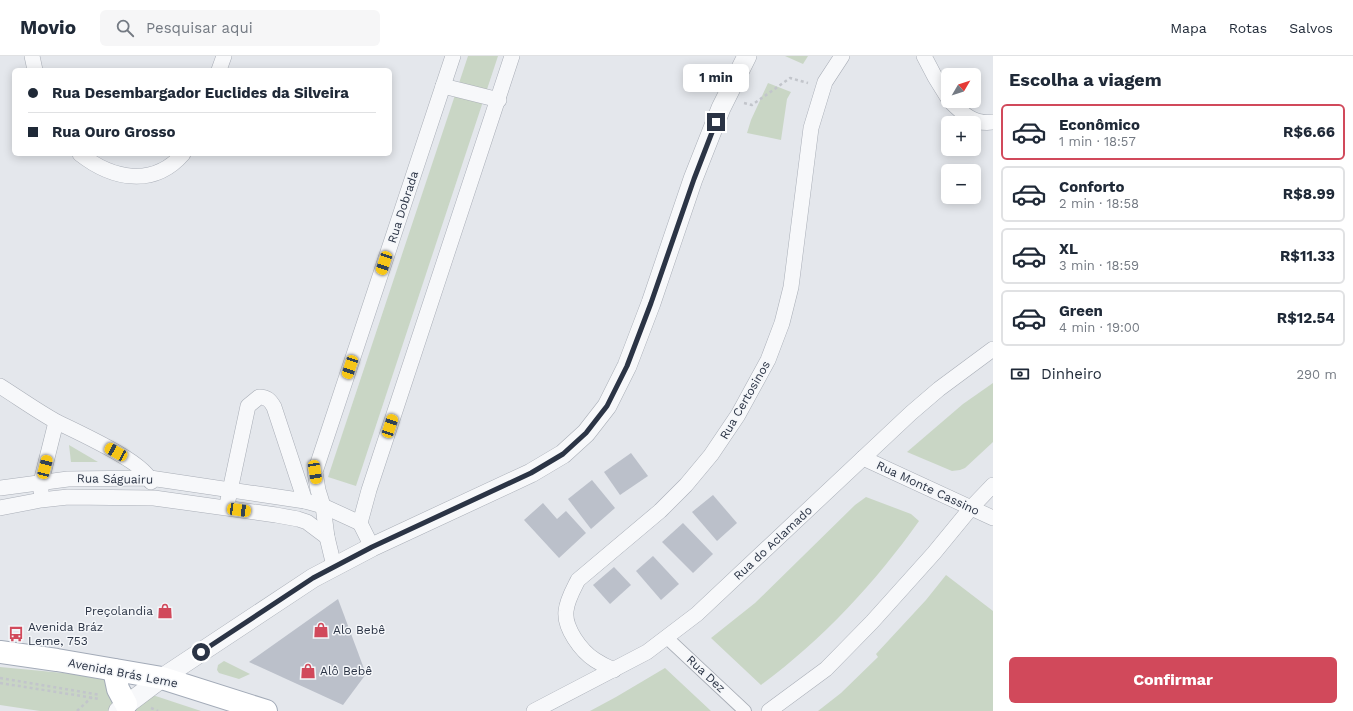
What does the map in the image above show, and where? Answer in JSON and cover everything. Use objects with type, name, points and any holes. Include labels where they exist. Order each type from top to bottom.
[{"type":"main road","name":"Avenida Brás Leme","points":[[0,652],[162,678],[266,711]]},
{"type":"main road","points":[[114,670],[116,682],[124,704]]},
{"type":"street","points":[[32,56],[35,68]]},
{"type":"street","points":[[220,68],[224,56]]},
{"type":"street","name":"Rua Dobrada","points":[[334,566],[315,472],[453,56]]},
{"type":"street","points":[[372,547],[360,523],[371,483],[499,100],[512,56]]},
{"type":"street","points":[[124,704],[313,578],[372,547],[531,473],[563,454],[586,433],[607,406],[627,366],[669,253],[694,179],[726,97],[747,56]]},
{"type":"street","name":"Rua Certosinos","points":[[614,670],[593,659],[577,644],[568,628],[565,612],[570,596],[578,580],[660,511],[686,485],[711,455],[738,415],[768,360],[782,323],[791,288],[811,128],[825,82],[842,56]]},
{"type":"street","points":[[924,56],[941,87]]},
{"type":"street","points":[[443,86],[499,100]]},
{"type":"street","points":[[956,108],[962,114],[973,120],[985,123],[993,122]]},
{"type":"street","points":[[83,156],[112,173],[128,176],[142,176],[154,174],[167,168],[181,156]]},
{"type":"street","name":"Rua do Aclamado","points":[[534,711],[647,652],[697,614],[911,413],[939,389],[993,349]]},
{"type":"street","points":[[0,386],[56,422],[84,434],[116,452],[136,466],[150,478],[154,498]]},
{"type":"street","points":[[226,508],[248,406],[258,397],[265,397],[270,400],[274,406],[305,500]]},
{"type":"street","points":[[41,500],[41,482],[56,422]]},
{"type":"street","name":"Rua Monte Cassino","points":[[863,458],[993,518]]},
{"type":"street","name":"Rua Ságuairu","points":[[0,488],[68,479],[150,478],[305,500],[323,506],[360,523]]},
{"type":"street","points":[[769,711],[826,669],[872,622],[934,553],[971,508],[993,485]]},
{"type":"street","name":"Rua Ságuairu","points":[[0,508],[41,500],[68,497],[154,498],[298,519],[307,522],[327,537]]},
{"type":"street","name":"Rua Dez","points":[[666,637],[745,711]]},
{"type":"path","points":[[726,97],[752,105],[790,78],[823,87]]},
{"type":"path","points":[[0,678],[94,694],[124,704]]},
{"type":"path","points":[[0,683],[91,697],[158,711]]},
{"type":"path","points":[[77,711],[94,694],[98,692]]},
{"type":"green space","points":[[468,56],[498,56],[356,486],[328,477]]},
{"type":"green space","points":[[785,56],[808,56],[803,64]]},
{"type":"green space","points":[[768,83],[791,92],[787,99],[781,140],[747,133],[751,120]]},
{"type":"green space","points":[[993,383],[993,442],[965,468],[952,471],[907,452],[963,404]]},
{"type":"green space","points":[[69,445],[98,462],[71,462]]},
{"type":"green space","points":[[866,497],[911,514],[919,521],[866,588],[826,630],[783,668],[761,685],[711,638],[755,603],[855,505]]},
{"type":"green space","points":[[946,575],[993,611],[993,711],[818,711],[841,693],[878,657],[876,654],[926,600]]},
{"type":"green space","points":[[224,661],[250,674],[239,679],[219,673],[217,670],[218,665]]},
{"type":"green space","points":[[0,667],[95,676],[201,711],[40,711],[0,705]]},
{"type":"green space","points":[[665,668],[711,711],[590,711],[616,697]]},
{"type":"building","points":[[631,453],[648,476],[620,495],[604,472]]},
{"type":"building","points":[[592,480],[615,508],[591,529],[568,499]]},
{"type":"building","points":[[713,495],[737,523],[717,541],[692,512]]},
{"type":"building","points":[[543,503],[557,519],[566,511],[586,533],[559,558],[524,520]]},
{"type":"building","points":[[683,523],[713,554],[693,573],[662,542]]},
{"type":"building","points":[[653,556],[679,584],[661,600],[636,571]]},
{"type":"building","points":[[614,567],[631,585],[610,604],[593,585]]},
{"type":"building","name":"Alo Bebê","points":[[338,599],[366,674],[343,705],[249,662]]},
{"type":"place","name":"Preçolandia","points":[[165,611]]},
{"type":"place","name":"Alo Bebê","points":[[321,630]]},
{"type":"place","name":"Avenida Bráz Leme, 753","points":[[16,634]]},
{"type":"place","name":"Alô Bebê","points":[[308,671]]},
{"type":"route","points":[[201,652],[313,578],[334,566],[531,473],[563,454],[586,433],[607,406],[627,366],[716,122]]}]
